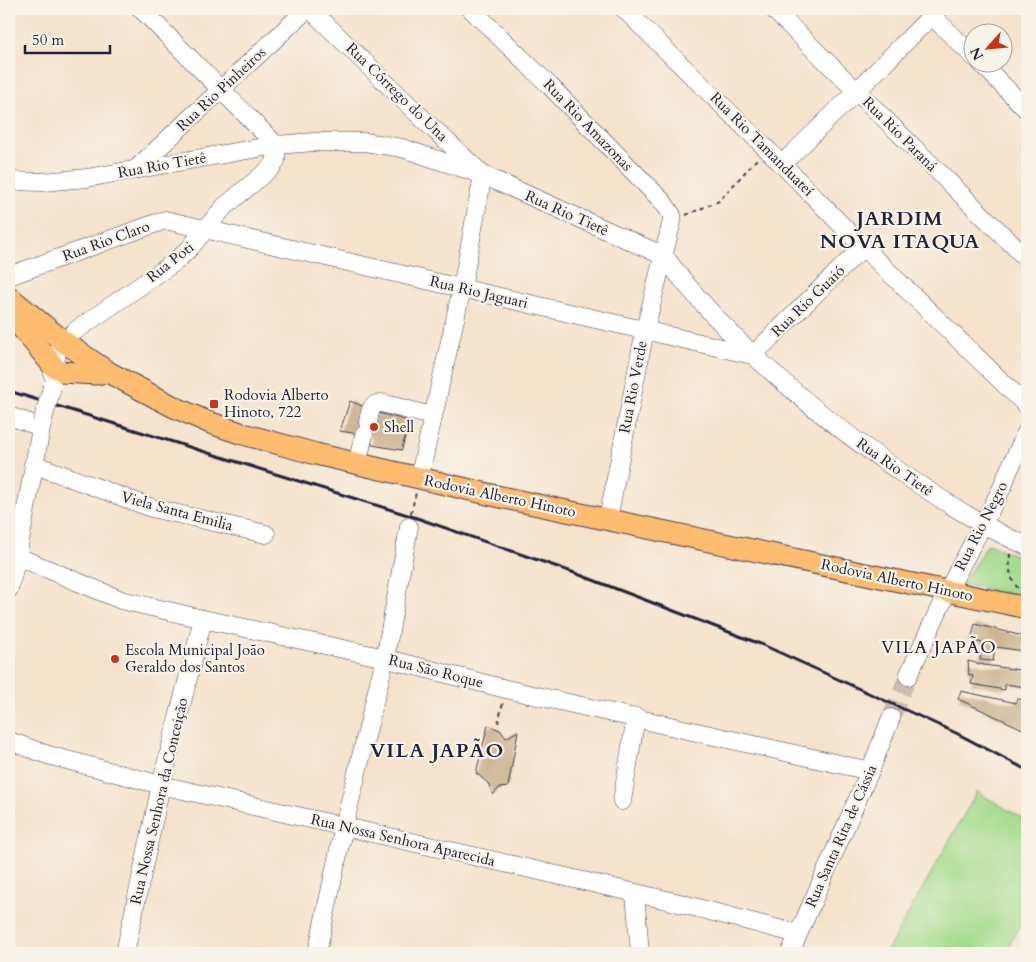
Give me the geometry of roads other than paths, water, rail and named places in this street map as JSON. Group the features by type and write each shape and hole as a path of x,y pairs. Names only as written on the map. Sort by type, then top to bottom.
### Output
{"main road":[{"name":"Rodovia Alberto Hinoto","path":"9,297 70,347 108,372 208,422 306,452 419,479 854,570 946,592 1023,599"},
{"path":"9,307 55,376 108,372"}],"street":[{"name":"Rua Rio Pinheiros","path":"136,170 220,89 309,9"},
{"name":"Rua Córrego do Una","path":"309,9 483,175"},
{"name":"Rua Rio Amazonas","path":"471,9 550,86 663,202 672,215 664,256"},
{"name":"Rua Rio Tamanduateí","path":"624,9 1027,406"},
{"name":"Rua Rio Paraná","path":"773,9 1027,259"},
{"path":"145,10 276,145"},
{"path":"782,164 857,91 932,11 964,45"},
{"path":"990,72 1027,110"},
{"name":"Rua Rio Tietê","path":"9,181 42,182 87,178 276,145 314,142 365,142 402,148 483,175 664,256 677,274 753,355 838,427 949,505 1019,543"},
{"name":"Rua Poti","path":"70,347 86,322 176,261 189,249 224,207 272,167 276,161 276,145"},
{"path":"419,479 462,288 483,175"},
{"name":"Rua Rio Claro","path":"9,276 165,220 205,229"},
{"name":"Rua Rio Jaguari","path":"205,229 753,355"},
{"name":"Rua Rio Guaió","path":"753,355 863,246"},
{"name":"Rua Rio Verde","path":"608,519 645,330 664,256"},
{"path":"9,588 13,555 55,376 57,351 70,347"},
{"path":"357,464 371,408 375,403 432,416"},
{"path":"9,416 42,425"},
{"name":"Rua Rio Negro","path":"908,676 946,592 1003,486 1027,431"},
{"name":"Viela Santa Emilia","path":"33,464 152,508 266,534"},
{"path":"317,953 344,826 385,658 409,527"},
{"name":"Rua São Roque","path":"13,555 121,600 385,658 506,689 870,771"},
{"name":"Rua Nossa Senhora da Conceição","path":"125,953 161,785 203,619"},
{"path":"622,801 636,717"},
{"name":"Rua Santa Rita de Cássia","path":"790,953 870,771 891,718"},
{"name":"Rua Nossa Senhora Aparecida","path":"9,741 48,754 161,785 635,893 798,934"},
{"path":"635,893 640,953"}],"tunnel":[{"path":"891,718 908,676"}],"railway":[{"path":"9,391 411,516 572,572 763,645 956,733 1027,770"}],"place":[{"name":"Rodovia Alberto Hinoto, 722","path":"214,404"},
{"name":"Shell","path":"374,427"},
{"name":"Escola Municipal João Geraldo dos Santos","path":"115,659"}],"district":[{"name":"JARDIM NOVA ITAQUA","path":"900,230"},
{"name":"VILA JAPÃO","path":"939,647"},
{"name":"VILA JAPÃO","path":"437,750"}]}
